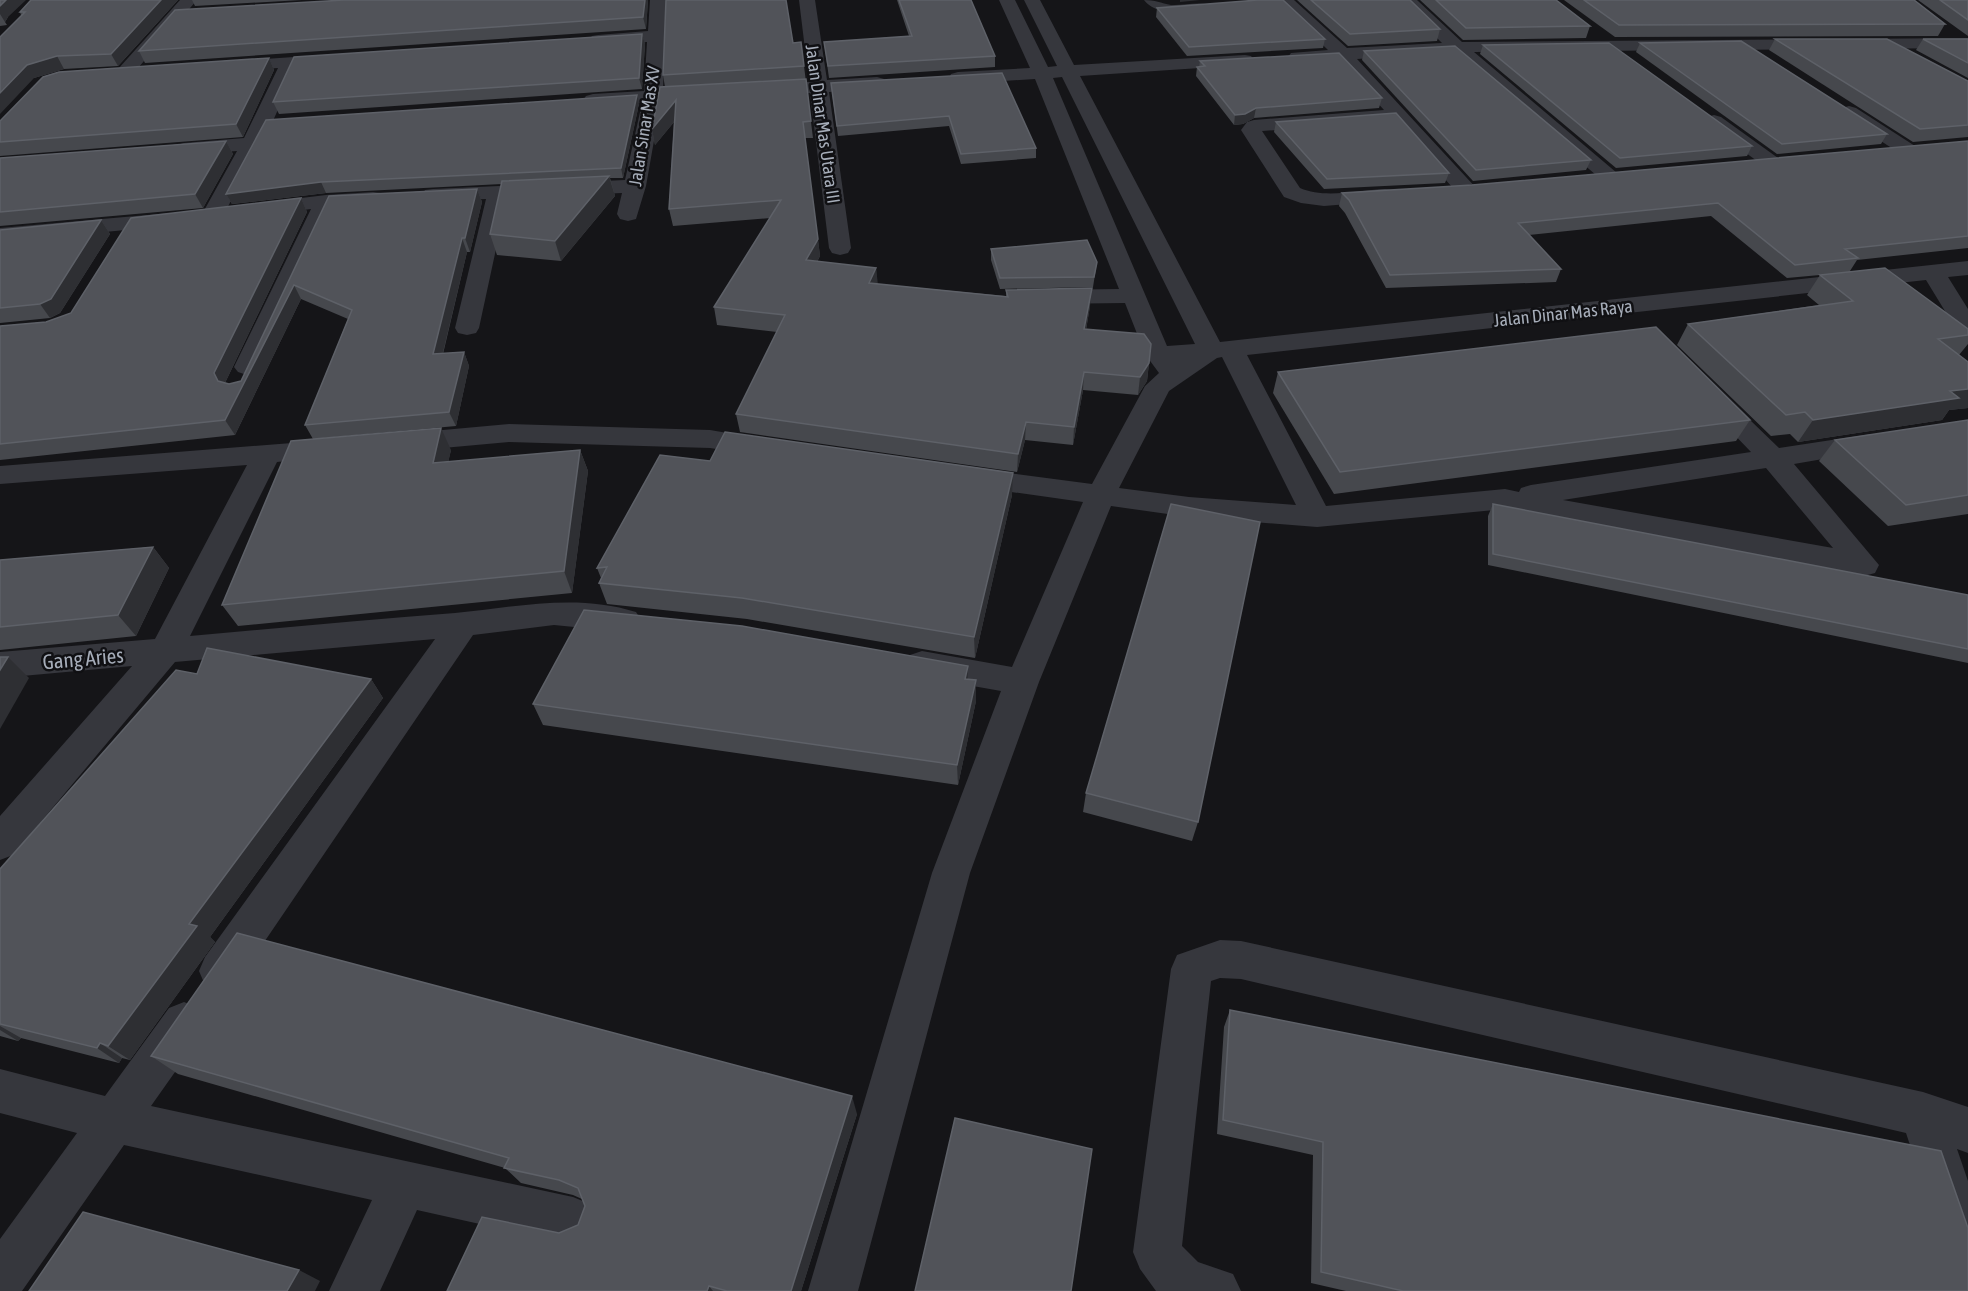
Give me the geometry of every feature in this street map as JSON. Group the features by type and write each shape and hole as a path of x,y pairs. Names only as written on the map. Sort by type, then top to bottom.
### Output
{"street":[{"path":"125,72 189,0"},
{"name":"Jalan Sinar Mas XV","path":"628,214 653,96 658,0"},
{"name":"Jalan Dinar Mas Utara III","path":"807,0 840,248"},
{"path":"833,1291 951,873 1022,682 1100,496 1158,386 1166,365 1042,73 1007,0"},
{"path":"1032,0 1221,349 1317,517"},
{"path":"1152,0 1157,7 1168,10 1226,5"},
{"path":"1280,0 1343,54 1467,189"},
{"path":"1407,0 1457,47 1610,177"},
{"path":"178,15 202,13"},
{"path":"1937,24 1965,43"},
{"path":"1584,26 1638,66"},
{"path":"585,41 656,36"},
{"path":"1741,43 1771,62"},
{"path":"1284,58 1457,47 1965,43"},
{"path":"1886,44 1917,61"},
{"path":"207,67 349,58"},
{"path":"942,79 1261,59"},
{"path":"213,216 262,123 290,62"},
{"path":"102,74 149,70"},
{"path":"745,91 897,82"},
{"path":"571,102 722,93"},
{"path":"1830,100 1908,150"},
{"path":"1695,108 1771,162"},
{"path":"1399,115 1262,125 1254,126 1251,130 1292,192 1298,196 1311,199 1407,193"},
{"path":"262,123 284,122"},
{"path":"167,151 251,144"},
{"path":"1874,153 1932,148"},
{"path":"1737,166 1794,160"},
{"path":"1586,179 1633,175"},
{"path":"418,196 635,186"},
{"path":"1443,191 1491,187"},
{"path":"467,328 498,192"},
{"path":"0,235 124,234 213,216 326,201 395,197"},
{"path":"238,388 326,201"},
{"name":"Jalan Dinar Mas Raya","path":"1166,365 1221,349 1968,268"},
{"path":"1933,272 1968,329"},
{"path":"1029,298 1135,296"},
{"path":"1613,308 1643,329"},
{"path":"1505,499 1864,565 1774,459 1692,378"},
{"path":"0,475 509,433 710,439 791,451"},
{"path":"940,473 1100,496 1317,517 1505,499 1899,438"},
{"path":"0,843 166,650 267,454"},
{"name":"Gang Aries","path":"0,665 463,624 554,613 656,624"},
{"path":"0,1280 116,1121 463,624"},
{"path":"896,660 1022,682"},
{"path":"1216,1291 1179,1279 1167,1269 1157,1252 1192,969 1220,959 1240,960 1923,1114 1968,1130"},
{"path":"0,1090 116,1121 573,1221"},
{"path":"1923,1114 1968,1252"},
{"path":"354,1291 405,1184"}],"building":[{"path":"31,0 161,0 111,54 57,56 27,65 0,93 0,37 25,12 20,12"},
{"path":"344,0 645,0 643,17 139,51 175,10"},
{"path":"666,0 786,0 793,43 801,42 804,66 663,75"},
{"path":"899,0 971,0 995,56 828,66 824,42 912,36"},
{"path":"1283,0 1325,39 1189,47 1157,8"},
{"path":"1311,0 1410,0 1440,29 1350,34"},
{"path":"1436,0 1556,0 1590,26 1466,28"},
{"path":"1584,0 1914,0 1945,24 1619,25"},
{"path":"1940,0 1968,0 1968,20"},
{"path":"642,34 639,78 273,102 294,57"},
{"path":"1775,39 1887,39 1968,81 1968,125 1920,129"},
{"path":"1923,39 1968,39 1968,63"},
{"path":"1741,41 1887,134 1782,144 1640,43"},
{"path":"1609,43 1752,146 1620,158 1483,45"},
{"path":"1455,46 1591,160 1476,170 1364,51"},
{"path":"1339,53 1382,98 1256,108 1245,114 1235,115 1197,67 1205,66 1200,61"},
{"path":"269,58 236,124 0,142 0,121 43,77 59,72"},
{"path":"1002,73 1036,148 961,154 949,116 837,126 831,83"},
{"path":"806,79 811,121 803,122 818,239 806,260 876,268 869,283 1008,297 1006,290 1092,288 1084,329 1144,334 1151,344 1149,363 1140,377 1084,372 1074,427 1026,422 1018,454 736,414 785,315 714,307 781,200 669,209 676,100 652,129 660,87"},
{"path":"637,95 621,168 321,182 226,194 266,120"},
{"path":"1396,113 1449,173 1327,179 1276,122"},
{"path":"226,141 195,194 0,212 0,158"},
{"path":"1968,141 1968,236 1845,249 1858,258 1795,265 1718,203 1518,223 1561,269 1390,275 1349,200 1342,193 1472,185"},
{"path":"609,176 555,241 490,234 502,181"},
{"path":"477,189 465,238 462,238 433,354 464,352 449,412 305,425 352,310 294,285 225,420 0,444 0,326 46,322 71,313 131,218 301,198 214,373 218,381 229,384 241,381 329,196"},
{"path":"101,220 51,299 40,304 0,308 0,230"},
{"path":"1087,240 1097,262 1094,277 1000,278 991,249"},
{"path":"1885,268 1968,329 1968,335 1938,339 1968,362 1968,389 1950,391 1959,398 1813,420 1805,412 1786,415 1688,324 1853,301 1820,275"},
{"path":"1656,327 1750,420 1340,472 1278,372"},
{"path":"1968,420 1968,495 1906,505 1835,440"},
{"path":"441,428 433,463 580,450 564,571 222,605 291,441"},
{"path":"725,432 1013,473 974,637 742,598 599,583 607,567 597,568 660,455 710,461"},
{"path":"1171,504 1260,522 1198,822 1086,793"},
{"path":"1493,504 1968,595 1968,649 1493,554"},
{"path":"153,547 118,615 0,627 0,560"},
{"path":"584,610 742,626 968,666 965,679 976,680 957,765 533,704"},
{"path":"207,648 371,679 189,924 197,926 108,1046 100,1043 97,1048 0,1024 0,869 176,670 197,674"},
{"path":"0,657 8,657 0,670"},
{"path":"237,933 852,1096 791,1291 727,1291 709,1286 707,1291 447,1291 482,1217 559,1233 578,1225 585,1206 578,1188 559,1180 504,1168 509,1158 151,1056"},
{"path":"1230,1010 1941,1151 1968,1228 1968,1291 1403,1291 1321,1272 1323,1142 1223,1120"},
{"path":"955,1118 1092,1149 1071,1291 915,1291"},
{"path":"83,1212 299,1270 287,1291 29,1291"}]}
